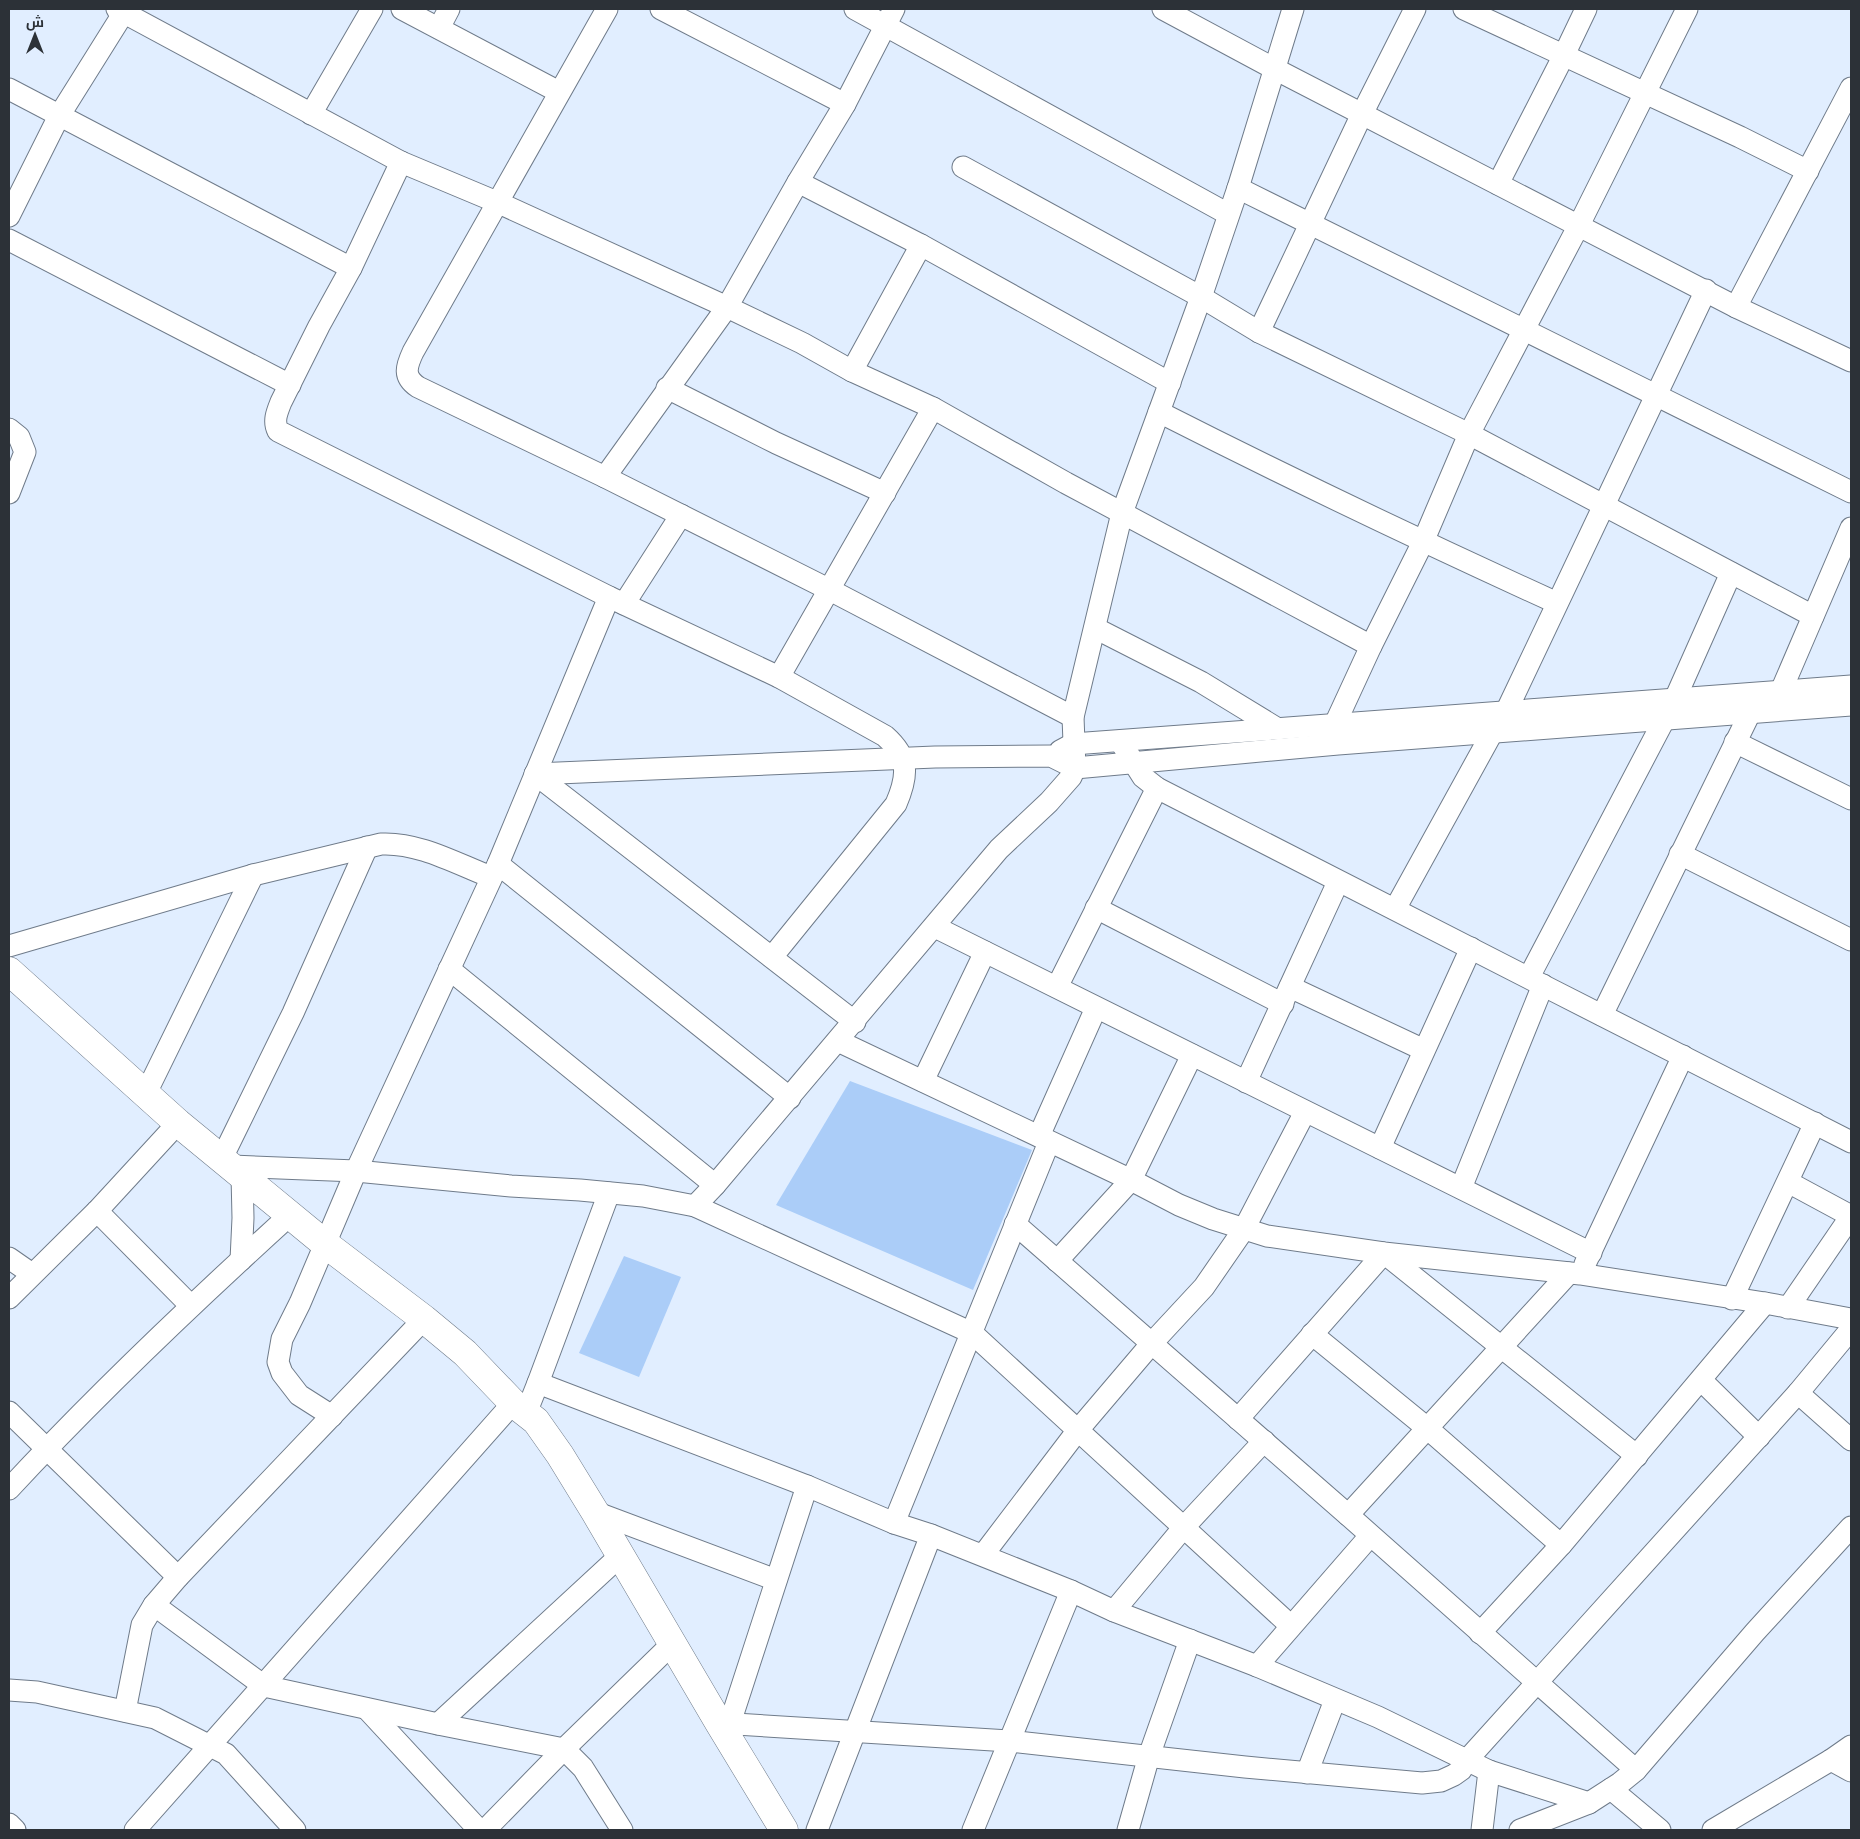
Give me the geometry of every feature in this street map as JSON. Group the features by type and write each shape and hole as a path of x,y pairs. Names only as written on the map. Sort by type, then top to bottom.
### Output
{"street":[{"path":"311,114 372,9"},
{"path":"402,9 559,92"},
{"path":"439,28 449,9"},
{"path":"607,9 408,362 407,373 410,381 830,590 1072,717"},
{"path":"661,9 845,104"},
{"path":"855,9 890,17 1228,214"},
{"path":"1163,9 1273,68 1736,307 1851,361"},
{"path":"695,1206 855,1022 999,850 1071,777 1075,768 1072,717 1122,513 1201,297 1238,188 1292,9"},
{"path":"1259,332 1362,114 1415,9"},
{"path":"1465,9 1740,137 1808,171"},
{"path":"1498,184 1586,9"},
{"path":"1335,724 1371,646 1423,542 1469,434 1579,225 1686,9"},
{"path":"9,216 59,116 122,10 401,162 498,203 727,306 802,343 852,371 933,408 1066,484 1371,646"},
{"path":"604,477 727,306 845,104 890,17"},
{"path":"1736,307 1851,88"},
{"path":"9,89 351,268"},
{"path":"401,162 351,268 319,326 290,385 276,415 275,425 278,430 616,600 779,677 885,736 896,746 902,758 904,784 896,804 772,957"},
{"path":"963,167 1201,297 1259,332 1469,434 1813,616"},
{"path":"798,182 921,245 1170,382"},
{"path":"1238,188 1851,492"},
{"path":"9,240 290,385"},
{"path":"852,371 921,245"},
{"path":"1395,909 1492,733 1506,712 1603,506 1658,395 1706,290"},
{"path":"667,388 776,443 885,493"},
{"path":"779,677 933,408"},
{"path":"1159,412 1306,486 1557,604"},
{"path":"9,430 20,437 25,452 9,493"},
{"path":"332,1416 299,1395 282,1373 278,1362 278,1352 282,1339 300,1303 356,1171 495,870 535,774 616,600 681,515"},
{"path":"1781,691 1851,528"},
{"path":"1461,1188 1536,981 1676,698 1731,573"},
{"path":"1095,628 1201,682 1278,729"},
{"path":"1051,756 1073,744 1851,686"},
{"path":"535,774 902,758 1051,756 1075,768 1292,748 1851,704"},
{"path":"1602,1014 1750,713"},
{"path":"1120,741 1143,777 1156,788 1851,1142"},
{"path":"1735,742 1851,799"},
{"path":"535,774 855,1022"},
{"path":"1057,987 1156,788"},
{"path":"9,946 253,875 367,847 397,843 495,870 790,1098"},
{"path":"241,1260 243,1218 232,1166 293,1013 367,847"},
{"path":"1680,854 1851,940"},
{"path":"146,1094 253,875"},
{"path":"1246,1082 1338,882"},
{"path":"1096,908 1287,995 1424,1050"},
{"path":"935,927 1591,1253"},
{"path":"1380,1148 1471,948"},
{"path":"923,1081 985,952"},
{"path":"449,969 715,1185"},
{"path":"9,971 178,1123 290,1216 466,1353 520,1408 536,1421 560,1454 672,1644 724,1723 784,1830"},
{"path":"894,1523 1015,1224 1044,1139 1096,1008"},
{"path":"838,1040 1132,1180 1179,1205 1213,1219 1267,1236 1384,1253 1575,1274 1765,1303 1851,1319"},
{"path":"1057,1261 1132,1180 1192,1055"},
{"path":"1348,1515 1503,1347 1575,1274 1591,1253 1684,1056"},
{"path":"982,1556 1078,1430 1152,1343 1204,1288 1244,1229 1306,1112"},
{"path":"9,1298 97,1211 178,1123"},
{"path":"1732,1299 1814,1123"},
{"path":"232,1166 356,1171 643,1196 695,1206 972,1333 1291,1626"},
{"path":"1788,1182 1851,1216 1788,1308"},
{"path":"136,1830 264,1686 520,1408 538,1383 610,1193"},
{"path":"97,1211 191,1306"},
{"path":"9,1489 46,1449 191,1306 290,1216"},
{"path":"1015,1224 1636,1770"},
{"path":"1238,1419 1384,1253"},
{"path":"1384,1253 1637,1456"},
{"path":"9,1258 32,1274"},
{"path":"1480,1633 1561,1545 1765,1303"},
{"path":"125,1711 142,1624 154,1605 178,1577 424,1319"},
{"path":"724,1723 1009,1741 1307,1773 1422,1783 1441,1781 1461,1770 1467,1760 1798,1393 1851,1329"},
{"path":"1312,1334 1427,1428 1561,1545"},
{"path":"1701,1380 1759,1437"},
{"path":"538,1383 807,1486 894,1523 931,1535 1071,1591 1114,1611 1257,1666 1378,1717 1489,1771 1589,1803"},
{"path":"1798,1393 1851,1440"},
{"path":"9,1412 178,1577"},
{"path":"1114,1611 1184,1526 1264,1441"},
{"path":"724,1723 776,1580 807,1486"},
{"path":"595,1512 776,1580"},
{"path":"1520,1830 1589,1803 1636,1770 1755,1632 1851,1527"},
{"path":"818,1830 931,1535"},
{"path":"1257,1666 1370,1536"},
{"path":"438,1724 621,1556"},
{"path":"973,1830 1071,1591"},
{"path":"154,1605 264,1686 564,1749 583,1768 622,1830"},
{"path":"1128,1830 1149,1756 1190,1640"},
{"path":"485,1830 564,1749 672,1644"},
{"path":"9,1690 37,1692 155,1718 226,1754 295,1830"},
{"path":"1307,1773 1336,1700"},
{"path":"367,1709 479,1830"},
{"path":"1713,1830 1831,1760 1851,1746"},
{"path":"1831,1760 1851,1771"},
{"path":"1482,1830 1489,1771"},
{"path":"1611,1789 1660,1830"},
{"path":"9,1824 15,1830"}],"shaded area":[{"path":"850,1081 1032,1150 973,1290 776,1205"},
{"path":"624,1256 681,1277 639,1377 579,1353"}]}
